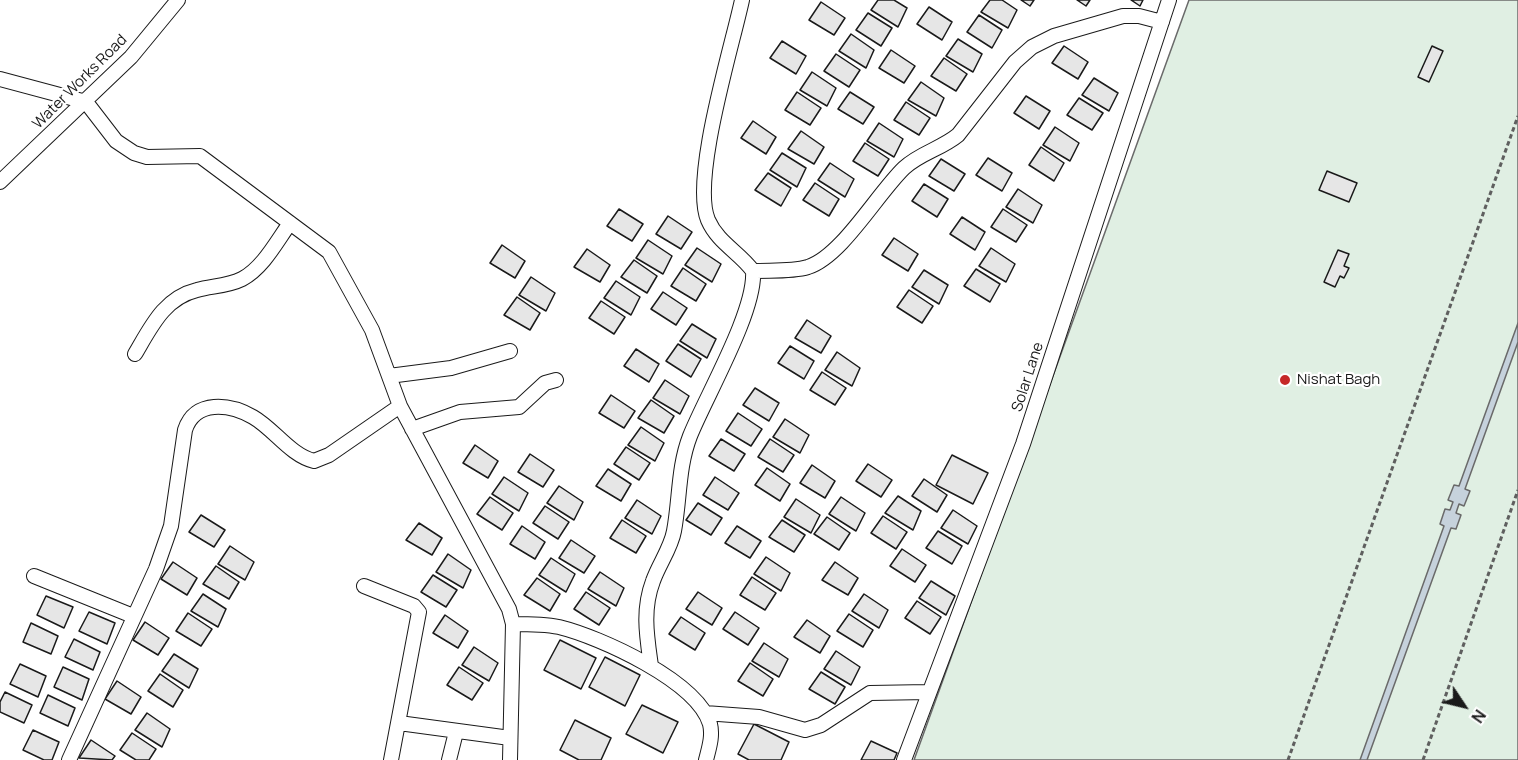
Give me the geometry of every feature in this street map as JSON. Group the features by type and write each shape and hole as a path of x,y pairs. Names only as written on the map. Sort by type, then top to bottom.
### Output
{"street":[{"name":"Water Works Road","path":"3,175 86,102 131,57 178,0"},
{"path":"651,666 645,618 647,602 652,582 674,534 684,453 753,287 753,271 714,232 705,212 704,195 704,175 714,123 742,0"},
{"name":"Solar Lane","path":"904,760 1023,444 1169,0"},
{"path":"753,271 807,267 828,255 903,169 924,153 949,143 958,135 1015,62 1032,47 1054,36 1123,16 1139,16 1162,22"},
{"path":"0,79 86,102 124,148 147,157 200,156 319,242 339,266 372,330 400,406 502,596 513,624 510,760"},
{"path":"135,354 159,315 170,303 198,290 243,278 263,259 290,223"},
{"path":"389,376 451,368 510,351"},
{"path":"412,429 460,412 519,407 545,383 556,380"},
{"path":"69,760 156,569 171,526 185,430 196,412 207,407 235,410 253,417 299,454 314,461 328,455 400,406"},
{"path":"34,576 133,616"},
{"path":"364,586 414,606 419,612 391,760"},
{"path":"513,624 558,627 664,673 690,695 705,713 712,733 706,760"},
{"path":"705,713 759,717 805,730 821,725 870,693 928,692"},
{"path":"399,723 510,738"},
{"path":"449,760 456,732"}],"path":[{"path":"1288,760 1518,116"},
{"path":"1423,760 1518,490"}],"green space":[{"name":"Nishat Bagh","path":"1189,0 1518,0 1518,760 914,760"}],"shaded area":[{"path":"1518,323 1518,342 1465,489 1470,491 1464,506 1459,504 1456,513 1461,515 1456,529 1451,528 1367,760 1360,760 1444,526 1440,524 1445,509 1450,510 1453,502 1448,500 1454,485 1459,486"}],"building":[{"path":"878,0 894,0 907,8 898,27 871,10"},
{"path":"990,0 1002,0 1017,10 1008,28 981,12"},
{"path":"1021,0 1034,0 1030,6"},
{"path":"1077,0 1090,0 1086,6"},
{"path":"1131,0 1143,0 1140,6"},
{"path":"821,2 845,18 834,35 809,20"},
{"path":"929,7 952,22 942,40 917,24"},
{"path":"868,13 892,28 881,46 856,30"},
{"path":"979,15 1002,30 992,48 967,32"},
{"path":"851,34 874,50 866,68 839,51"},
{"path":"958,39 982,54 973,72 946,56"},
{"path":"782,41 806,56 796,74 770,58"},
{"path":"1064,46 1088,62 1078,79 1052,63"},
{"path":"1432,46 1443,51 1429,82 1418,77"},
{"path":"891,50 915,66 904,83 879,68"},
{"path":"836,54 860,70 849,87 824,71"},
{"path":"944,58 967,74 956,91 931,76"},
{"path":"812,72 836,88 827,106 800,90"},
{"path":"1094,78 1118,93 1109,111 1082,95"},
{"path":"921,82 944,98 936,116 908,100"},
{"path":"797,92 821,108 810,125 785,110"},
{"path":"850,92 874,107 863,124 838,109"},
{"path":"1026,96 1050,111 1039,129 1014,113"},
{"path":"1079,98 1103,113 1092,130 1067,115"},
{"path":"906,102 930,118 919,135 894,120"},
{"path":"753,121 776,137 766,154 741,138"},
{"path":"879,123 903,139 894,157 867,141"},
{"path":"1055,127 1079,143 1070,161 1043,145"},
{"path":"801,131 824,147 814,164 788,149"},
{"path":"865,143 889,159 878,176 853,161"},
{"path":"1041,147 1064,163 1054,181 1029,165"},
{"path":"782,153 806,168 797,187 770,170"},
{"path":"988,158 1012,173 1002,191 976,175"},
{"path":"941,159 965,174 954,191 929,176"},
{"path":"830,163 854,179 845,197 818,180"},
{"path":"1327,171 1357,183 1349,202 1319,190"},
{"path":"768,173 791,188 781,206 755,190"},
{"path":"815,183 839,199 829,216 803,200"},
{"path":"924,184 948,199 937,217 912,201"},
{"path":"1018,189 1042,205 1033,223 1006,207"},
{"path":"619,209 643,224 632,241 607,226"},
{"path":"1003,209 1027,225 1016,242 991,227"},
{"path":"668,216 692,232 681,249 656,234"},
{"path":"962,217 985,232 975,250 950,234"},
{"path":"894,238 918,254 908,271 882,255"},
{"path":"648,240 672,256 663,274 636,258"},
{"path":"502,245 525,261 515,278 490,263"},
{"path":"697,248 721,264 712,282 685,265"},
{"path":"991,248 1015,264 1006,282 979,266"},
{"path":"587,249 610,265 600,282 574,267"},
{"path":"1338,250 1349,254 1344,266 1349,268 1344,278 1340,276 1335,287 1324,282"},
{"path":"634,260 657,276 647,293 621,277"},
{"path":"683,268 706,284 696,301 671,286"},
{"path":"976,269 1000,284 990,302 964,286"},
{"path":"924,270 948,285 939,304 912,287"},
{"path":"531,277 555,293 546,311 519,295"},
{"path":"616,281 640,297 631,315 604,298"},
{"path":"909,290 933,306 922,323 897,307"},
{"path":"663,292 687,308 676,325 651,309"},
{"path":"517,297 540,313 530,330 504,315"},
{"path":"601,301 625,317 614,334 589,318"},
{"path":"807,320 831,336 821,353 795,338"},
{"path":"692,324 716,339 707,358 680,341"},
{"path":"678,344 701,359 691,377 666,361"},
{"path":"790,346 814,361 804,379 778,363"},
{"path":"636,349 659,364 649,382 624,366"},
{"path":"837,352 860,368 852,386 825,370"},
{"path":"822,372 846,388 835,405 810,390"},
{"path":"665,380 689,396 680,414 653,398"},
{"path":"755,388 779,403 769,421 743,405"},
{"path":"611,395 635,411 624,428 599,413"},
{"path":"651,400 674,416 664,433 638,418"},
{"path":"738,413 762,429 751,446 726,431"},
{"path":"785,419 809,435 800,453 773,437"},
{"path":"641,427 664,443 655,461 628,445"},
{"path":"721,439 745,454 734,471 709,456"},
{"path":"770,439 794,455 783,472 758,457"},
{"path":"475,445 498,461 488,478 463,463"},
{"path":"626,447 650,463 639,480 614,464"},
{"path":"530,454 554,470 543,487 518,472"},
{"path":"952,455 988,473 973,504 936,485"},
{"path":"868,464 892,480 881,497 856,481"},
{"path":"812,465 835,481 825,498 800,483"},
{"path":"767,468 790,484 780,501 755,485"},
{"path":"608,469 631,484 621,501 596,486"},
{"path":"504,477 528,493 519,511 492,494"},
{"path":"715,477 739,493 728,510 703,495"},
{"path":"924,479 947,495 937,512 912,496"},
{"path":"559,486 583,502 574,520 547,503"},
{"path":"898,496 921,511 913,530 885,513"},
{"path":"490,497 513,513 502,530 477,514"},
{"path":"841,497 865,513 856,531 829,514"},
{"path":"796,499 820,515 811,533 784,517"},
{"path":"637,500 661,516 652,534 625,518"},
{"path":"698,503 722,518 711,535 686,520"},
{"path":"545,506 569,522 558,539 533,523"},
{"path":"953,510 977,526 968,544 941,528"},
{"path":"201,515 225,530 214,547 189,532"},
{"path":"883,516 907,532 896,549 871,533"},
{"path":"827,517 850,533 839,550 814,534"},
{"path":"622,520 646,536 636,553 610,538"},
{"path":"782,520 805,535 794,552 769,537"},
{"path":"419,523 442,538 432,555 406,540"},
{"path":"522,526 545,542 535,559 510,544"},
{"path":"737,526 761,541 750,558 725,543"},
{"path":"938,531 962,546 952,564 926,548"},
{"path":"571,540 595,556 584,573 559,558"},
{"path":"230,546 254,562 245,580 218,564"},
{"path":"902,549 926,565 915,582 890,566"},
{"path":"448,554 471,570 463,588 436,572"},
{"path":"766,557 790,573 781,591 754,574"},
{"path":"551,558 575,574 566,592 539,575"},
{"path":"173,562 197,578 187,595 161,579"},
{"path":"835,562 858,578 848,595 822,580"},
{"path":"216,566 239,582 229,599 203,584"},
{"path":"600,572 624,588 616,606 588,589"},
{"path":"433,575 457,590 446,607 421,592"},
{"path":"752,577 776,593 765,610 740,595"},
{"path":"537,578 560,594 550,611 524,595"},
{"path":"931,581 955,596 946,615 919,598"},
{"path":"586,592 610,608 599,625 574,609"},
{"path":"698,592 722,608 712,625 686,609"},
{"path":"203,594 226,609 218,627 191,611"},
{"path":"864,594 888,610 879,628 852,611"},
{"path":"46,596 73,607 64,628 37,615"},
{"path":"917,601 941,617 930,634 905,618"},
{"path":"89,612 115,623 107,644 79,631"},
{"path":"735,612 759,628 748,645 723,629"},
{"path":"188,613 212,629 201,646 176,631"},
{"path":"849,614 873,630 863,647 837,631"},
{"path":"445,615 468,631 458,648 433,633"},
{"path":"681,617 705,633 695,650 669,634"},
{"path":"807,620 830,636 820,653 794,637"},
{"path":"145,622 169,638 158,655 133,640"},
{"path":"31,623 58,636 51,654 23,642"},
{"path":"74,639 100,652 93,670 65,657"},
{"path":"560,640 596,658 581,689 544,670"},
{"path":"764,643 788,659 779,677 752,661"},
{"path":"474,647 498,663 489,681 462,665"},
{"path":"836,651 860,667 851,685 824,669"},
{"path":"174,654 198,669 189,688 162,671"},
{"path":"605,657 640,675 625,706 589,687"},
{"path":"750,663 773,679 763,696 738,681"},
{"path":"20,664 46,676 38,697 10,684"},
{"path":"63,667 89,679 82,700 54,687"},
{"path":"459,667 483,683 472,700 447,685"},
{"path":"821,672 845,687 835,704 809,689"},
{"path":"160,674 183,690 173,707 148,691"},
{"path":"117,681 141,697 131,714 105,699"},
{"path":"5,692 32,705 24,723 0,712 0,702"},
{"path":"48,695 75,708 68,726 40,713"},
{"path":"642,705 678,722 663,753 626,734"},
{"path":"147,713 170,729 162,747 135,730"},
{"path":"575,720 611,738 601,760 579,760 560,750"},
{"path":"754,724 789,742 781,760 749,760 738,754"},
{"path":"33,730 59,742 52,760 44,760 23,750"},
{"path":"132,733 156,749 149,760 136,760 120,750"},
{"path":"91,740 115,756 112,760 79,758"},
{"path":"871,741 897,753 894,760 861,760"}],"place":[{"name":"Nishat Bagh","path":"1285,380"}]}
